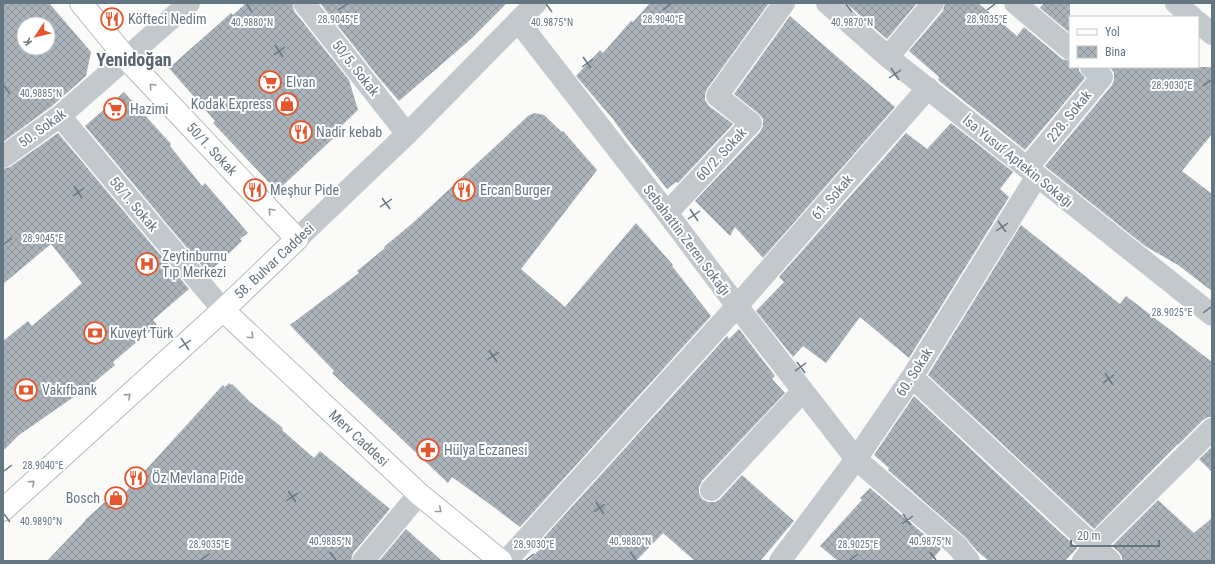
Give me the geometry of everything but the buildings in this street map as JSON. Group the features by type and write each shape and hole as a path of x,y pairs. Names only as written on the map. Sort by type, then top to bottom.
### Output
{"main road":[{"name":"50/1. Sokak","path":"81,3 126,58 297,239"},
{"name":"58. Bulvar Caddesi","path":"3,510 223,310 297,239"},
{"name":"Merv Caddesi","path":"223,310 419,494 501,561"}],"street":[{"name":"50. Sokak","path":"3,157 60,116 189,3"},
{"name":"50/5. Sokak","path":"304,3 407,134"},
{"name":"58. Bulvar Caddesi","path":"297,239 407,134 536,3"},
{"name":"60/2. Sokak","path":"667,213 750,123 717,96 784,3"},
{"name":"İsa Yusuf Aptekin Sokağı","path":"827,3 888,57 1212,315"},
{"path":"888,57 934,3"},
{"path":"1176,3 1191,16"},
{"path":"1022,5 1069,49"},
{"name":"Sebahattin Zeren Sokağı","path":"518,21 667,213 736,306 856,459 957,556"},
{"path":"1199,23 1212,34"},
{"name":"228. Sokak","path":"1032,172 1102,77 1092,68"},
{"name":"61. Sokak","path":"506,561 736,306 928,88"},
{"name":"58/1. Sokak","path":"60,116 223,310"},
{"name":"60. Sokak","path":"780,561 856,459 912,377 1032,172"},
{"path":"912,377 1088,554 1110,561"},
{"path":"711,490 803,391"},
{"path":"1088,554 1212,429"},
{"path":"363,561 419,494"}],"place":[{"name":"Köfteci Nedim","path":"112,19"},
{"name":"Elvan","path":"270,82"},
{"name":"Kodak Express","path":"287,104"},
{"name":"Hazimi","path":"115,109"},
{"name":"Nadir kebab","path":"301,132"},
{"name":"Meşhur Pide","path":"255,190"},
{"name":"Ercan Burger","path":"464,190"},
{"name":"Zeytinburnu Tıp Merkezi","path":"147,264"},
{"name":"Kuveyt Türk","path":"95,333"},
{"name":"Vakıfbank","path":"26,390"},
{"name":"Hülya Eczanesi","path":"428,450"},
{"name":"Öz Mevlana Pide","path":"136,478"},
{"name":"Bosch","path":"116,498"}],"district":[{"name":"Yenidoğan","path":"134,60"}]}
